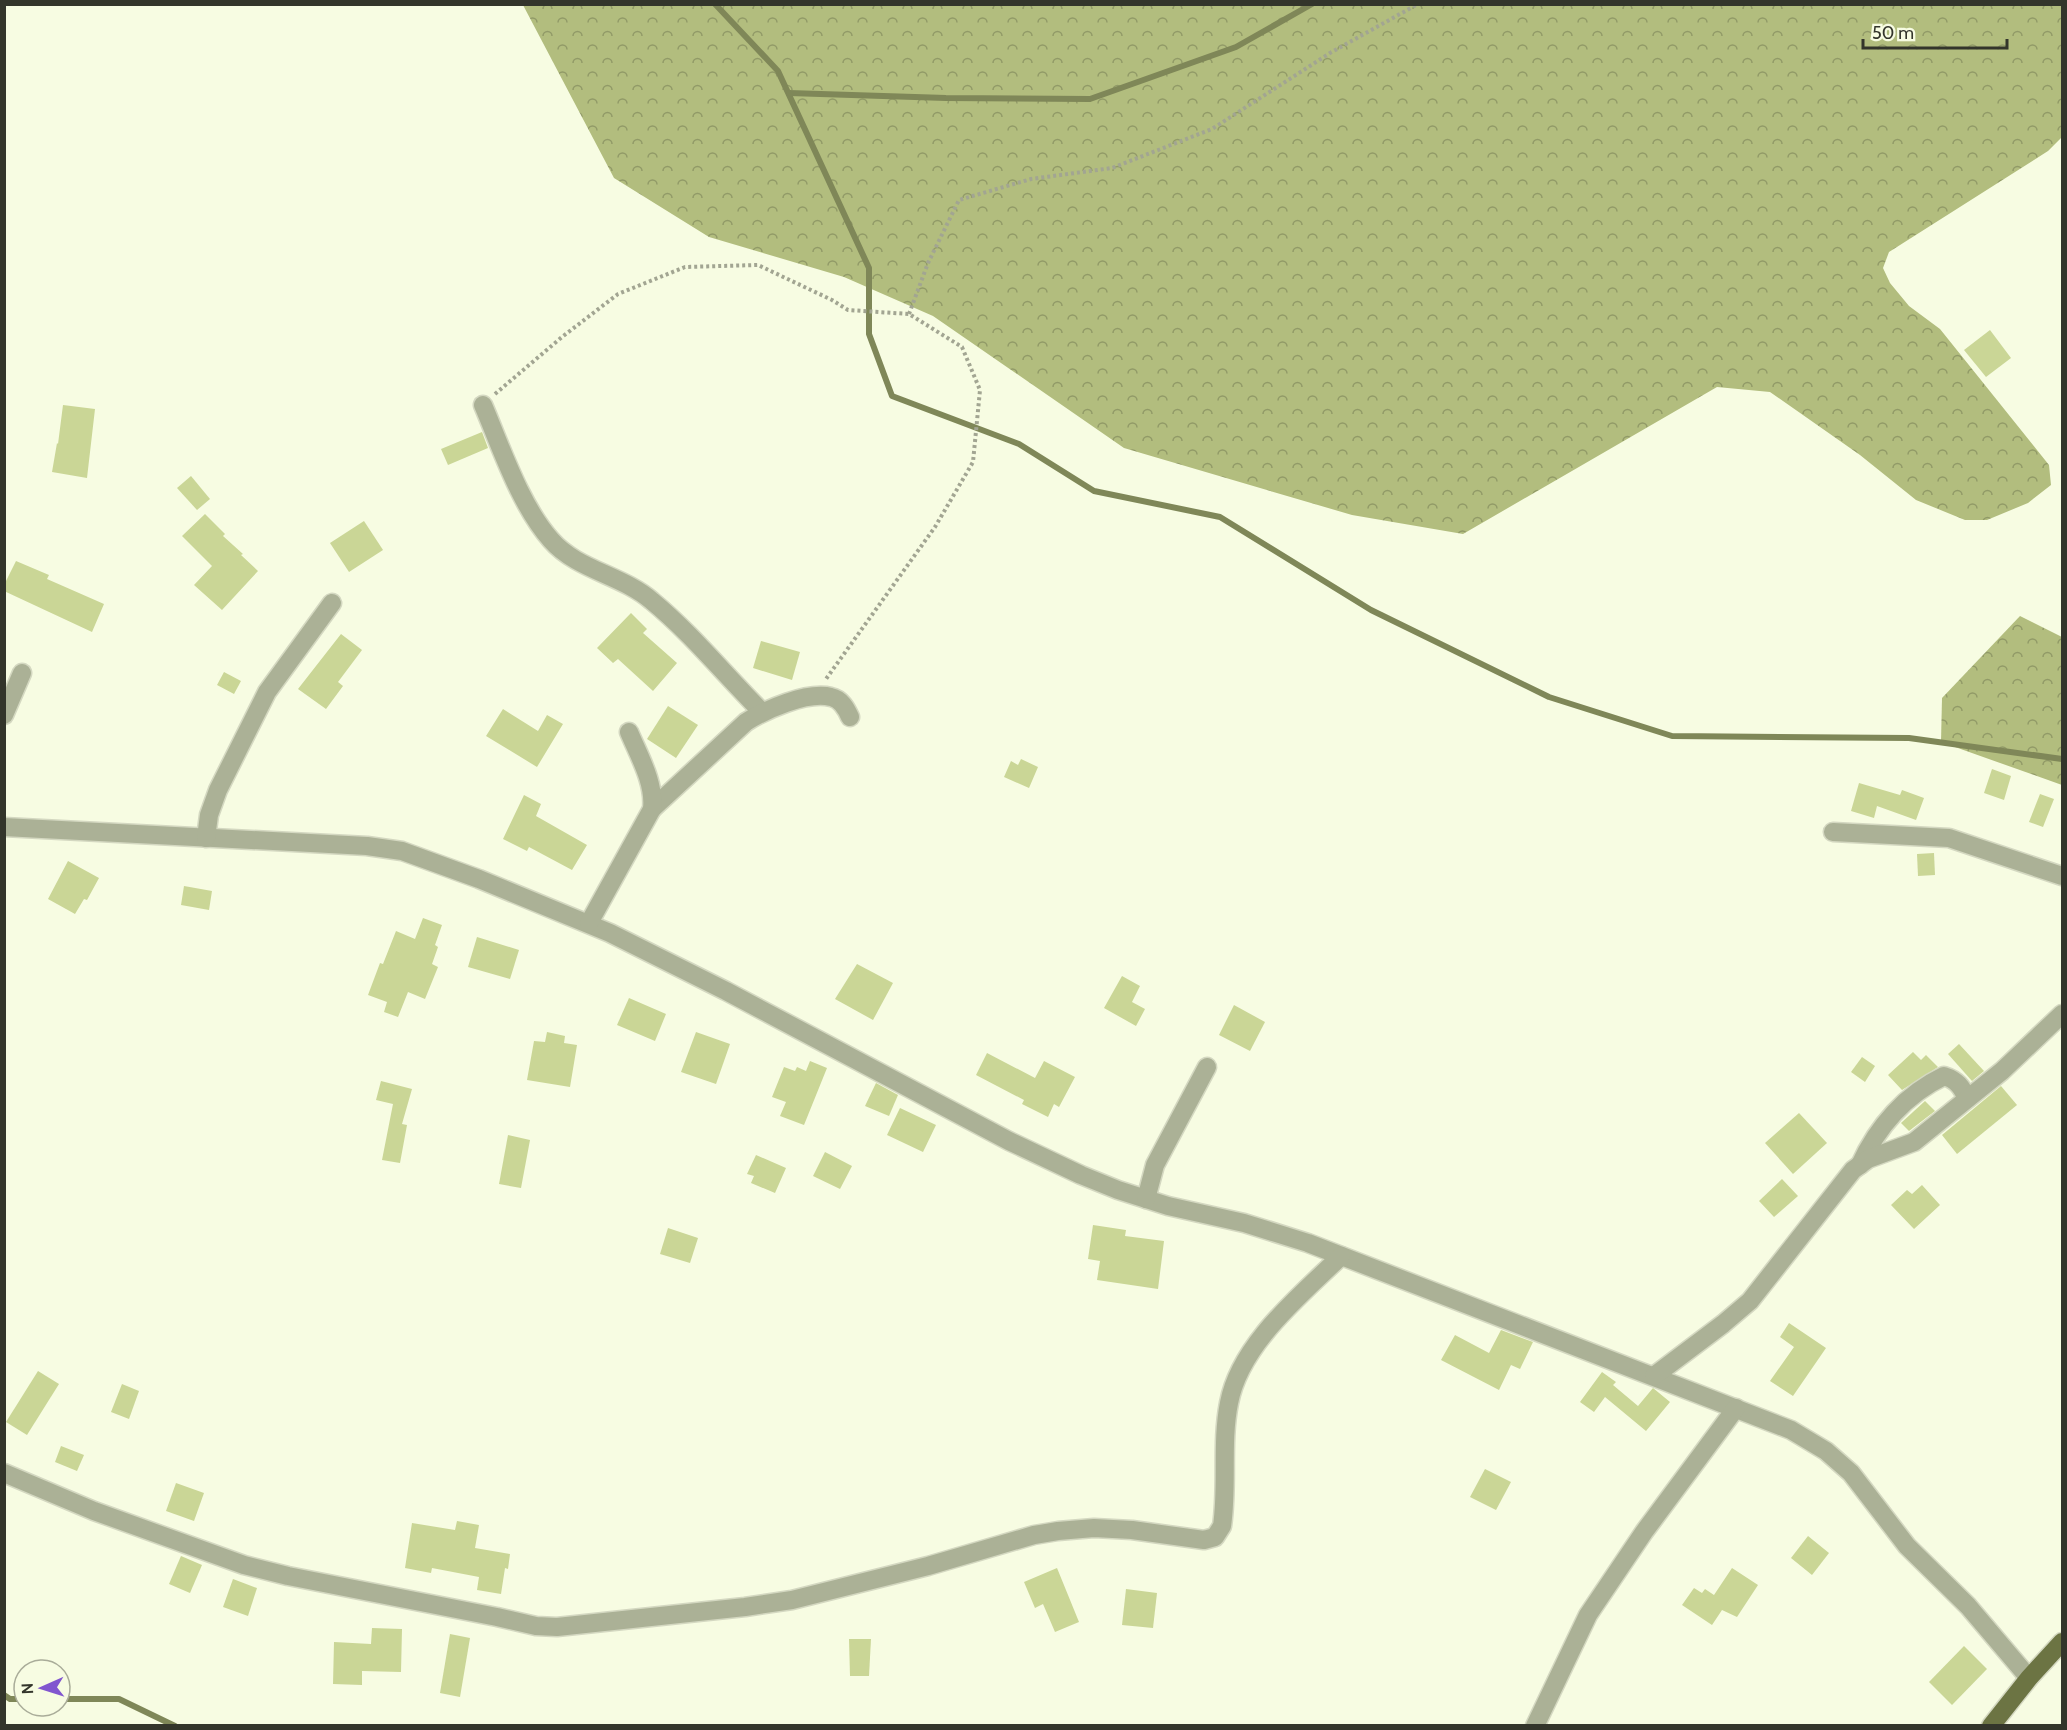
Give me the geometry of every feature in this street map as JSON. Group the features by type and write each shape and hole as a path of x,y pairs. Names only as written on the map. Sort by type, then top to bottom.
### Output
{"main road":[{"path":"1991,1725 2062,1642"}],"street":[{"path":"483,405 514,477 535,518 550,539 564,553 630,585 652,600 762,712"},
{"path":"206,838 209,815 218,790 267,692 332,603"},
{"path":"4,715 22,673"},
{"path":"589,923 652,809 746,722 762,712 813,696 832,697 844,705 850,717"},
{"path":"628,732 644,766 653,797 652,809"},
{"path":"4,827 387,848 479,879 589,923 726,991 1009,1141 1081,1175 1146,1199 1244,1223 1308,1243 1791,1430 1826,1451 1851,1473 1907,1546 1968,1605 2029,1678"},
{"path":"1833,832 1948,838 2062,876"},
{"path":"1654,1376 1750,1301 1853,1170 1868,1159 1914,1142 2002,1071 2062,1014"},
{"path":"1146,1199 1155,1165 1208,1067"},
{"path":"1860,1165 1876,1133 1899,1107 1930,1083 1944,1076 1953,1078 1962,1087 1967,1099"},
{"path":"4,1473 94,1511 244,1565 536,1626 557,1627 792,1600 856,1585 1034,1535 1058,1531 1094,1528 1132,1530 1204,1540 1215,1537 1222,1527 1229,1403 1237,1377 1254,1346 1341,1256"},
{"path":"1535,1725 1588,1615 1644,1532 1736,1408"}],"path":[{"path":"909,314 928,263 959,200 1031,178 1112,168 1212,129 1330,53 1418,4"},
{"path":"483,405 561,337 618,294 685,267 758,265 848,310 909,314 962,347 980,390 973,462 935,527 813,696"}],"green space":[{"path":"523,5 2062,5 2062,137 2048,151 1889,252 1883,268 1890,283 1909,306 1940,329 2049,465 2051,485 2028,503 1987,520 1965,520 1916,500 1860,455 1770,392 1717,387 1463,534 1352,515 1124,448 933,316 844,277 709,237 614,178"},
{"path":"2020,616 2062,637 2062,785 1941,742 1942,698"}],"building":[{"path":"1990,330 2011,358 1986,377 1964,350"},
{"path":"63,405 95,409 87,478 52,472"},
{"path":"482,432 488,448 448,465 441,449"},
{"path":"191,476 210,499 197,510 177,488"},
{"path":"205,514 258,571 222,610 194,585 212,566 182,536"},
{"path":"364,521 383,550 349,572 330,543"},
{"path":"16,561 49,575 47,579 104,604 92,632 4,591 4,585"},
{"path":"631,613 647,629 643,633 677,663 653,691 618,659 613,663 597,648"},
{"path":"341,634 362,650 338,682 343,686 326,709 298,689"},
{"path":"761,641 800,652 792,680 753,668"},
{"path":"224,672 241,681 234,694 217,685"},
{"path":"668,706 698,725 676,758 647,739"},
{"path":"503,709 538,731 547,715 563,724 537,767 486,736"},
{"path":"1021,759 1038,767 1029,788 1004,777 1011,761 1018,765"},
{"path":"1992,769 2011,776 2004,800 1984,793"},
{"path":"1859,783 1900,795 1902,790 1924,798 1916,820 1877,806 1874,818 1851,811"},
{"path":"2040,794 2054,799 2043,827 2029,822"},
{"path":"524,795 541,804 536,816 587,845 572,870 529,847 527,851 503,839"},
{"path":"1934,853 1935,875 1918,876 1917,854"},
{"path":"68,861 99,878 87,900 84,899 75,914 48,899"},
{"path":"184,886 212,891 209,910 181,905"},
{"path":"423,918 442,925 435,945 438,947 432,964 438,967 425,999 408,992 398,1017 384,1012 387,1002 368,995 380,963 383,964 396,931 415,939"},
{"path":"477,937 519,950 510,979 468,967"},
{"path":"857,964 893,983 873,1020 835,999"},
{"path":"1122,976 1140,986 1132,1002 1145,1009 1136,1026 1104,1008"},
{"path":"629,998 666,1014 655,1041 617,1025"},
{"path":"1234,1005 1265,1022 1250,1051 1219,1035"},
{"path":"547,1032 565,1036 564,1043 577,1045 570,1087 527,1080 534,1041 545,1042"},
{"path":"696,1032 730,1044 716,1084 681,1072"},
{"path":"1959,1044 1984,1071 1972,1081 1948,1054"},
{"path":"1913,1052 1921,1060 1926,1055 1938,1067 1902,1090 1888,1075"},
{"path":"987,1053 1035,1078 1044,1061 1075,1077 1059,1107 1054,1104 1048,1117 1022,1104 1024,1100 976,1075"},
{"path":"1862,1057 1875,1066 1865,1082 1851,1072"},
{"path":"810,1061 827,1068 804,1125 780,1116 786,1102 772,1097 784,1067 795,1071 797,1067 806,1071"},
{"path":"381,1081 412,1089 402,1124 407,1125 400,1163 382,1160 393,1104 376,1100"},
{"path":"876,1083 898,1095 889,1116 865,1106"},
{"path":"2001,1086 2017,1105 1957,1154 1942,1135"},
{"path":"1925,1101 1935,1111 1909,1131 1901,1123"},
{"path":"900,1108 936,1125 923,1152 887,1135"},
{"path":"1799,1113 1827,1143 1793,1174 1765,1143"},
{"path":"508,1135 530,1140 521,1188 499,1184"},
{"path":"825,1152 852,1166 840,1189 813,1176"},
{"path":"756,1155 786,1168 775,1193 751,1183 754,1176 747,1174"},
{"path":"1782,1179 1798,1196 1774,1217 1759,1201"},
{"path":"1922,1185 1940,1205 1914,1229 1891,1205 1907,1190 1912,1194"},
{"path":"1093,1225 1126,1230 1125,1236 1164,1241 1158,1289 1097,1280 1100,1261 1088,1259"},
{"path":"668,1228 698,1238 690,1263 660,1254"},
{"path":"1789,1323 1826,1348 1793,1396 1770,1381 1794,1347 1780,1337"},
{"path":"1501,1330 1533,1342 1520,1369 1511,1365 1499,1390 1441,1360 1455,1335 1489,1353"},
{"path":"38,1371 59,1384 27,1435 6,1422"},
{"path":"1602,1372 1616,1382 1613,1385 1638,1406 1653,1388 1670,1402 1646,1431 1605,1397 1594,1412 1580,1402"},
{"path":"122,1384 139,1391 129,1419 111,1412"},
{"path":"61,1446 84,1455 77,1471 55,1462"},
{"path":"1485,1469 1511,1482 1496,1510 1470,1497"},
{"path":"176,1483 204,1493 194,1521 166,1511"},
{"path":"457,1521 479,1525 475,1548 510,1554 508,1569 505,1568 501,1594 477,1590 479,1577 432,1568 431,1573 405,1568 412,1523 455,1530"},
{"path":"1808,1536 1829,1553 1812,1575 1791,1558"},
{"path":"181,1556 202,1565 190,1593 169,1584"},
{"path":"1057,1568 1079,1622 1055,1632 1043,1604 1035,1608 1024,1582"},
{"path":"1732,1568 1758,1585 1737,1617 1722,1610 1712,1625 1682,1605 1694,1588 1702,1593 1705,1589 1714,1595"},
{"path":"233,1579 257,1588 248,1616 223,1607"},
{"path":"1126,1589 1157,1593 1153,1628 1122,1625"},
{"path":"372,1628 402,1629 401,1672 362,1671 362,1685 333,1684 334,1642 371,1644"},
{"path":"450,1634 470,1638 460,1697 440,1693"},
{"path":"849,1639 871,1639 869,1676 850,1676"},
{"path":"1964,1646 1987,1669 1952,1705 1929,1682"}],"waterway":[{"path":"715,4 778,71 869,268 869,334 892,396 1019,444 1094,491 1220,517 1371,610 1549,697 1672,736 1909,738 2062,759"},
{"path":"789,93 946,98 1090,99 1236,47 1312,4"},
{"path":"4,1695 12,1699"},
{"path":"72,1699 119,1699 175,1726"}]}
